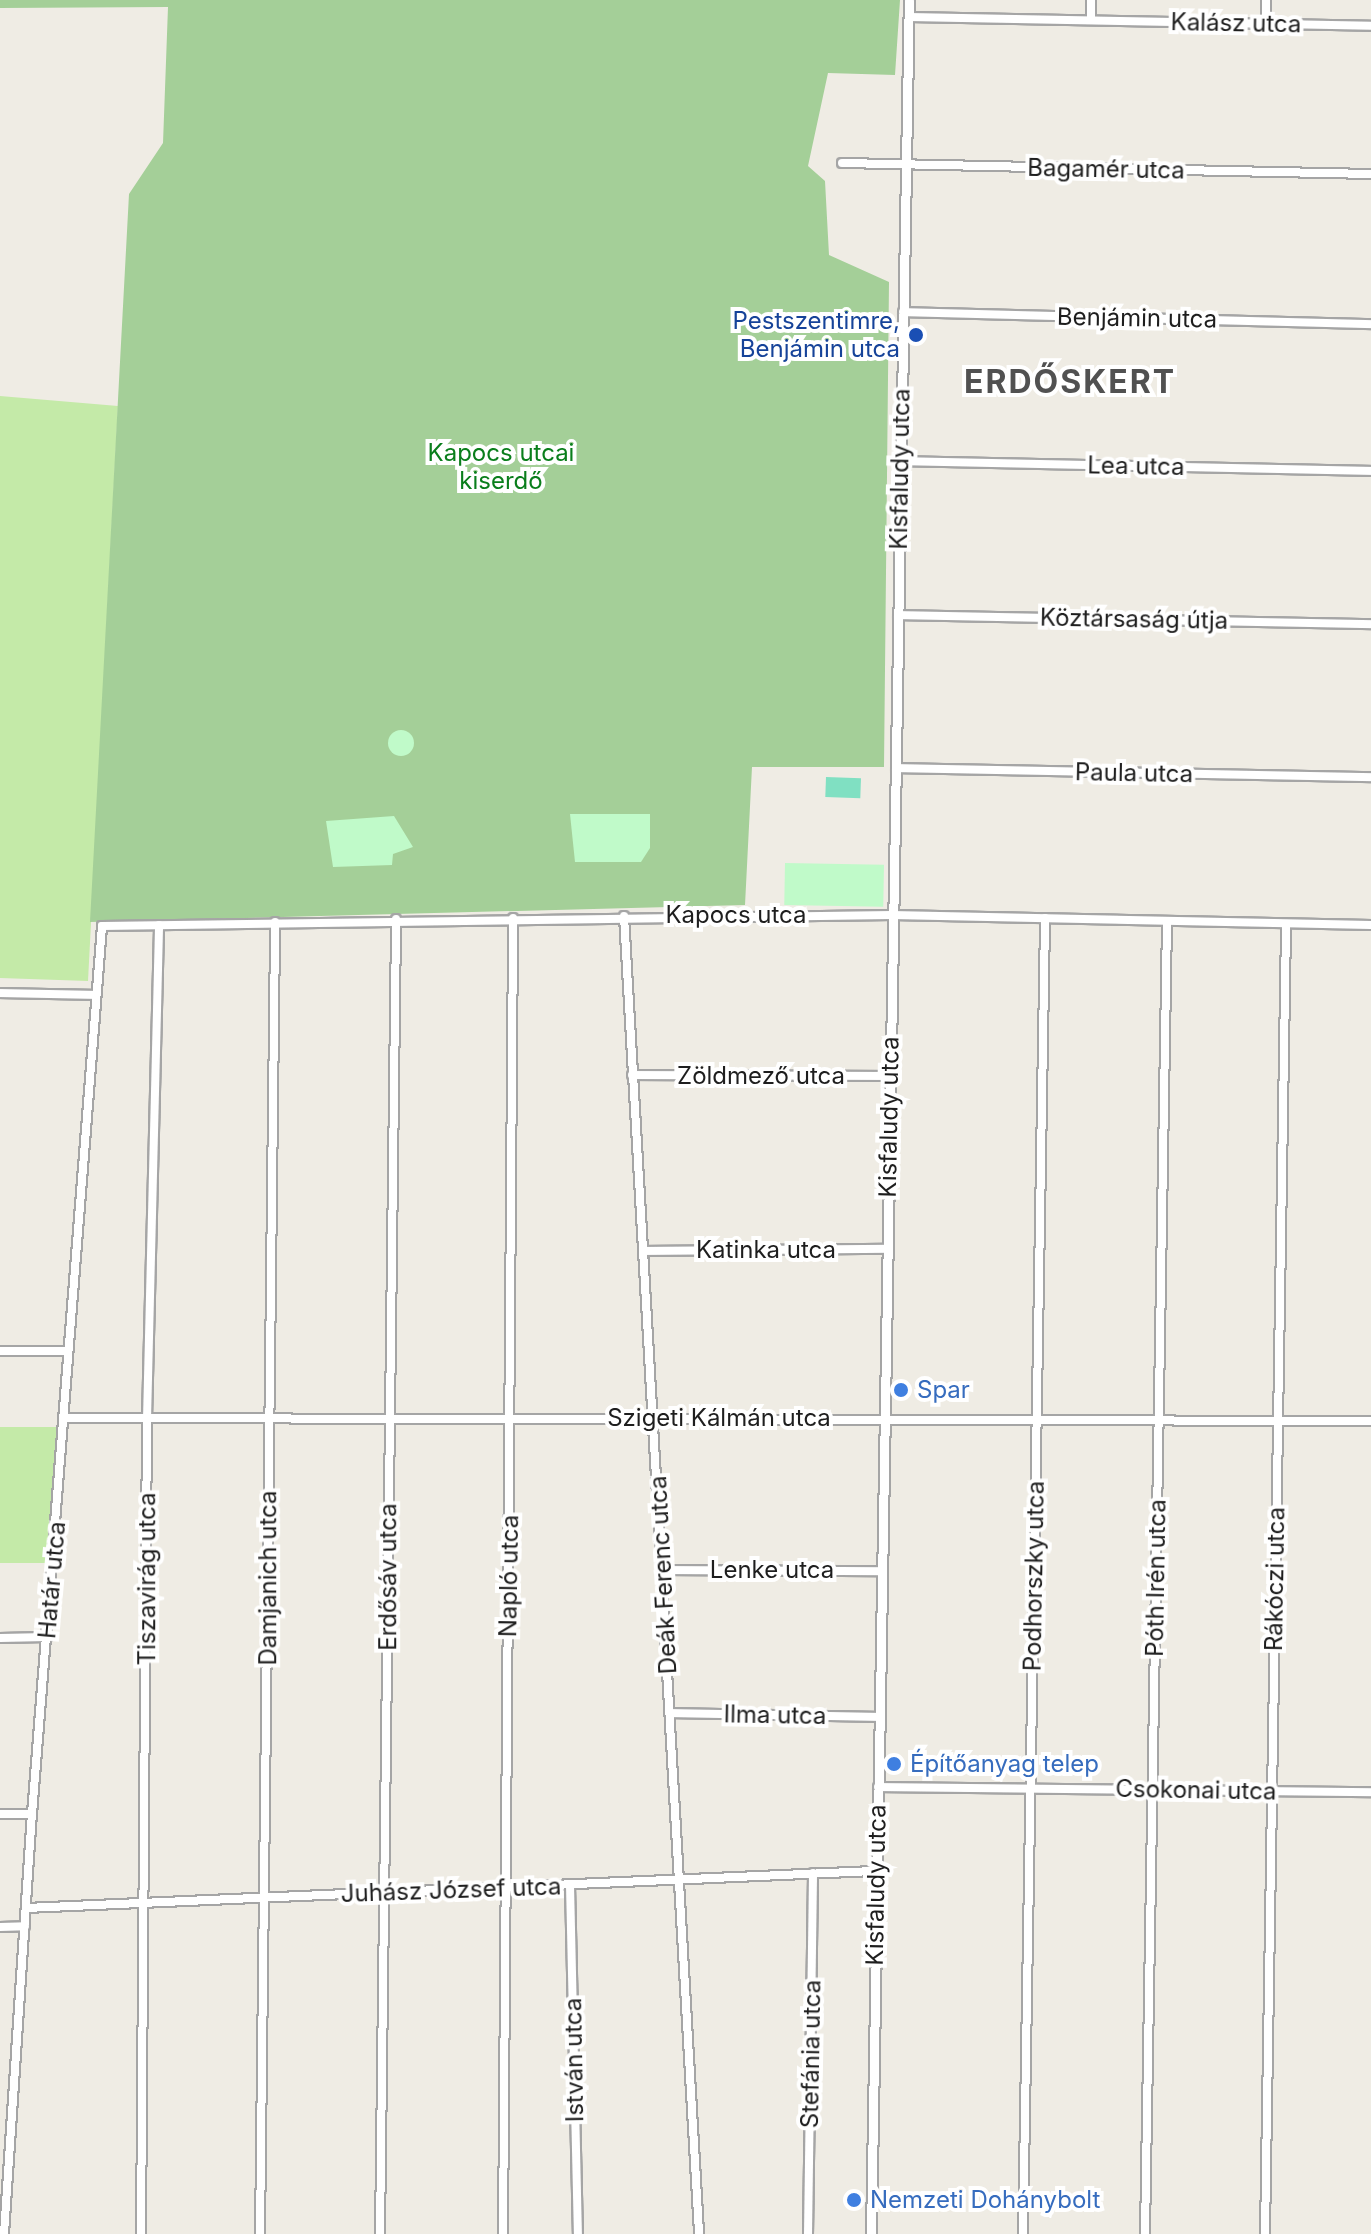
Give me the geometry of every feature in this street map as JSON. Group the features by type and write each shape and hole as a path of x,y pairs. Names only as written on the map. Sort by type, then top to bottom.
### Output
{"street":[{"name":"Kisfaludy utca","path":"871,2234 909,0"},
{"path":"1091,0 1091,19"},
{"path":"1266,0 1266,24"},
{"name":"Kalász utca","path":"909,17 1371,26"},
{"name":"Bagamér utca","path":"842,163 1371,174"},
{"name":"Benjámin utca","path":"903,312 1371,324"},
{"name":"Lea utca","path":"900,461 1371,471"},
{"name":"Köztársaság útja","path":"898,615 1371,624"},
{"name":"Paula utca","path":"896,768 1371,777"},
{"name":"Kapocs utca","path":"102,926 396,919 892,915 1371,925"},
{"name":"Deák Ferenc utca","path":"624,916 664,1570 699,2234"},
{"name":"Napló utca","path":"503,2234 513,918"},
{"name":"Podhorszky utca","path":"1023,2234 1045,918"},
{"name":"Erdősáv utca","path":"380,2234 396,919"},
{"name":"Damjanich utca","path":"260,2234 267,1897 275,922"},
{"name":"Póth Irén utca","path":"1145,2234 1167,922"},
{"name":"Rákóczi utca","path":"1265,2234 1286,924"},
{"name":"Tiszavirág utca","path":"141,2234 147,1419 159,925"},
{"name":"Határ utca","path":"4,2234 4,2147 67,1418 68,1351 102,926"},
{"path":"0,993 96,995"},
{"name":"Zöldmező utca","path":"632,1075 890,1076"},
{"name":"Katinka utca","path":"644,1251 887,1249"},
{"path":"0,1351 68,1351"},
{"name":"Szigeti Kálmán utca","path":"67,1418 885,1417 1037,1421 1371,1421"},
{"name":"Lenke utca","path":"664,1570 881,1571"},
{"path":"0,1638 47,1637"},
{"name":"Ilma utca","path":"671,1713 879,1717"},
{"name":"Csokonai utca","path":"878,1787 1371,1792"},
{"path":"0,1814 32,1814"},
{"name":"Juhász József utca","path":"26,1908 875,1871"},
{"name":"Stefánia utca","path":"808,2234 813,1873"},
{"name":"István utca","path":"570,1885 578,2234"},
{"path":"0,1927 25,1926"}],"green space":[{"name":"Kapocs utcai kiserdő","path":"0,0 900,0 895,75 828,73 808,166 825,181 829,255 889,282 884,767 752,767 745,905 90,922 129,194 163,143 168,7 0,8"},
{"path":"0,396 118,406 88,981 0,978"},
{"path":"401,730 410,734 414,743 410,752 401,756 392,752 388,743 392,734"},
{"path":"826,777 861,778 860,798 825,797"},
{"path":"570,814 650,814 650,848 641,862 575,862"},
{"path":"394,816 413,847 393,854 392,865 333,867 326,821"},
{"path":"785,863 884,865 883,907 784,905"},
{"path":"0,1427 59,1427 48,1563 0,1563"}],"place":[{"name":"Pestszentimre, Benjámin utca","path":"916,335"},
{"name":"Spar","path":"901,1390"},
{"name":"Építőanyag telep","path":"894,1764"},
{"name":"Nemzeti Dohánybolt","path":"854,2200"}],"district":[{"name":"ERDŐSKERT","path":"1070,382"}]}
